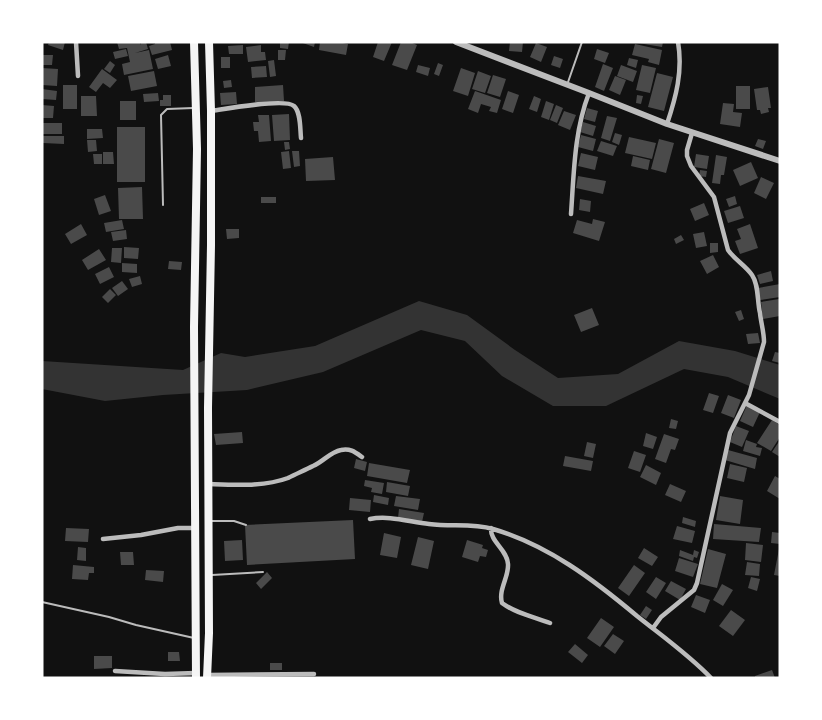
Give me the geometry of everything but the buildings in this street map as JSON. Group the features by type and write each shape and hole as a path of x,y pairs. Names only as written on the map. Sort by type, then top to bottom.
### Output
{"highway":[{"path":"194,42 197,149 194,327 196,675"},
{"path":"207,677 211,149 209,42"},
{"path":"197,149 211,149"}],"street":[{"path":"76,42 78,75"},
{"path":"456,42 667,124 780,161"},
{"path":"667,124 680,71 678,42"},
{"path":"571,214 576,139 582,111 589,93"},
{"path":"211,111 273,103 290,104 298,111 301,138"},
{"path":"653,628 661,617 694,590 697,583 730,433 749,395 764,335 756,282 728,250 714,197 689,161 687,150 692,133"},
{"path":"745,403 780,422"},
{"path":"209,484 244,484 281,480 312,467 339,450 353,450 362,457"},
{"path":"370,519 402,519 430,524 468,525 491,528 520,538 574,567 620,601 711,678"},
{"path":"103,539 177,528 194,528"},
{"path":"491,528 491,534 508,561 507,576 501,594 502,603 518,612 550,622"},
{"path":"115,671 196,675"},
{"path":"207,677 314,674"}],"lane":[{"path":"567,85 582,42"},
{"path":"163,206 161,115 171,108 196,108"},
{"path":"209,521 234,521 246,525"},
{"path":"209,575 263,572"},
{"path":"42,602 195,638"}],"shaded area":[{"path":"419,301 467,315 558,378 618,374 679,341 735,351 780,365 780,399 728,377 684,369 606,406 553,406 502,376 465,341 421,330 323,372 247,390 105,401 42,389 42,361 183,370 221,353 245,357 315,346"}]}
